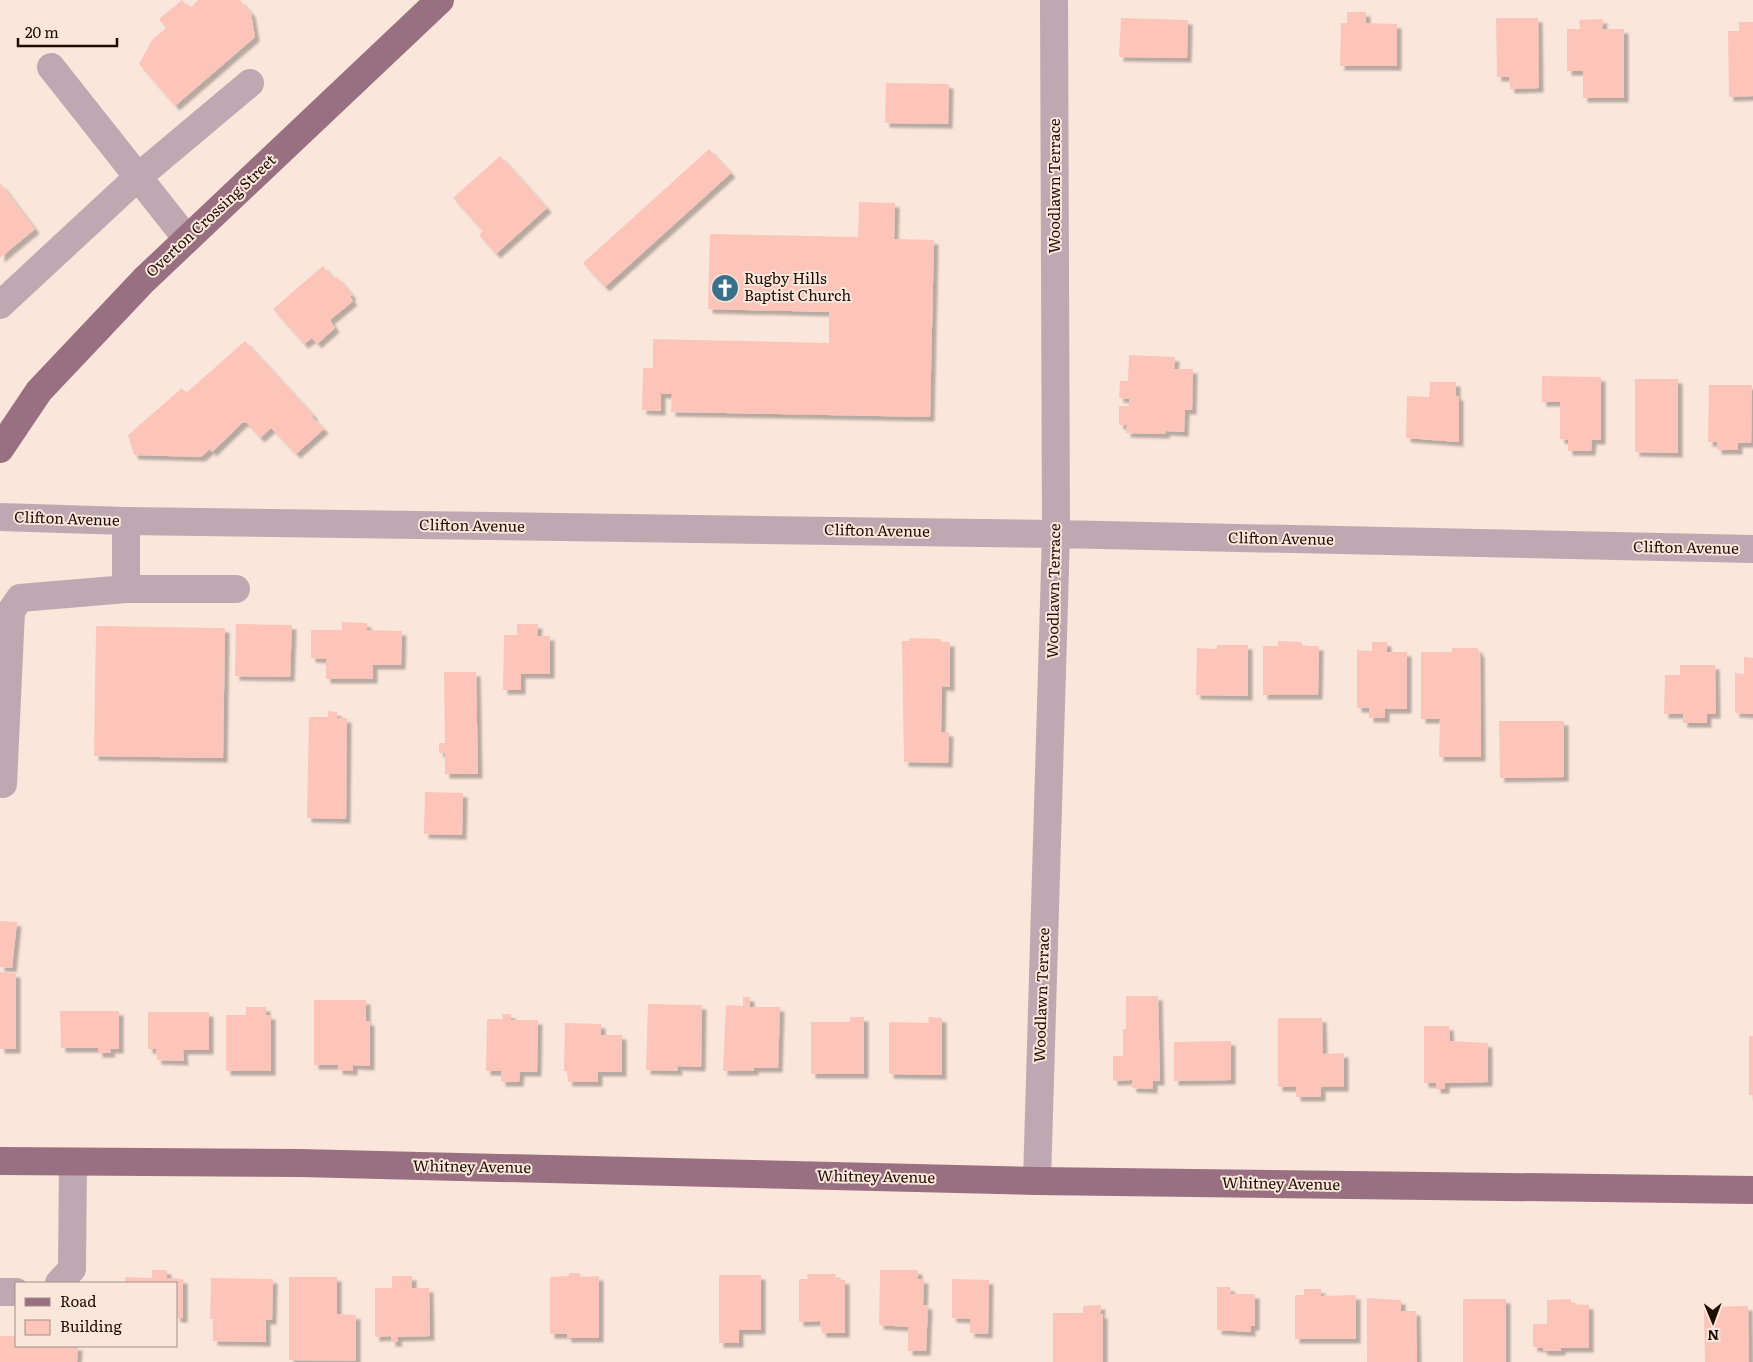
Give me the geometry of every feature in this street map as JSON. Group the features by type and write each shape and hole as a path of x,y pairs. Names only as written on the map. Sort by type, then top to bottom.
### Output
{"main road":[{"name":"Overton Crossing Street","path":"0,449 39,391 144,280 440,0"},
{"name":"Whitney Avenue","path":"0,1161 320,1164 1036,1181 1753,1190"}],"street":[{"name":"Woodlawn Terrace","path":"1036,1181 1056,534 1054,0"},
{"path":"52,67 187,239"},
{"path":"0,306 138,177 250,84"},
{"name":"Clifton Avenue","path":"0,517 126,521 1056,534 1753,549"},
{"path":"126,521 126,589"},
{"path":"3,784 11,611 20,598 126,589 236,589"},
{"path":"60,1282 72,1268 73,1162"},
{"path":"0,1292 15,1292"}],"building":[{"path":"182,0 190,8 198,0 240,0 251,13 255,37 175,106 139,64 152,40 166,28 159,19"},
{"path":"1347,12 1366,12 1366,23 1397,24 1397,66 1340,66 1341,23 1347,23"},
{"path":"1121,18 1188,20 1187,58 1119,57"},
{"path":"1496,18 1538,18 1539,88 1510,89 1509,77 1497,77"},
{"path":"1603,19 1602,29 1624,29 1624,98 1583,98 1583,71 1567,71 1567,29 1580,29 1579,20"},
{"path":"1739,22 1753,22 1753,96 1729,97 1728,31 1739,31"},
{"path":"886,83 949,84 948,124 885,123"},
{"path":"709,149 731,173 605,287 583,263"},
{"path":"500,156 547,208 496,254 479,235 483,231 453,198"},
{"path":"0,183 35,229 0,258"},
{"path":"859,202 895,203 894,239 934,240 930,417 671,412 672,394 661,394 661,411 642,410 643,368 653,368 653,339 829,343 829,312 708,309 710,234 858,237"},
{"path":"323,266 334,279 337,277 352,295 350,297 353,301 330,320 335,328 317,344 312,338 304,344 273,309"},
{"path":"245,341 324,429 296,454 271,428 260,438 247,423 243,422 212,452 210,449 201,457 134,455 128,435 182,388 186,393"},
{"path":"1129,355 1175,357 1174,369 1193,369 1192,410 1185,410 1184,432 1166,431 1165,434 1126,433 1127,425 1119,425 1119,406 1129,406 1129,399 1119,398 1120,381 1128,381"},
{"path":"1542,376 1601,377 1601,440 1592,440 1591,451 1568,451 1568,440 1560,439 1560,402 1542,402"},
{"path":"1635,379 1678,379 1678,453 1635,452"},
{"path":"1430,382 1456,382 1456,396 1459,396 1459,442 1406,438 1407,396 1429,397"},
{"path":"1709,385 1752,385 1751,443 1738,443 1738,450 1717,450 1717,442 1708,442"},
{"path":"342,622 367,623 367,630 402,631 401,665 373,665 373,679 326,679 326,659 311,658 311,630 342,630"},
{"path":"236,624 292,625 290,677 235,676"},
{"path":"517,624 538,624 537,636 550,636 550,674 521,674 521,690 503,690 504,635 517,635"},
{"path":"96,626 225,628 223,758 94,756"},
{"path":"909,638 941,639 941,642 950,642 950,687 942,686 941,732 949,732 948,763 904,762 902,641 909,641"},
{"path":"1278,641 1302,642 1302,646 1319,646 1318,695 1263,695 1263,646 1278,646"},
{"path":"1372,642 1387,642 1387,652 1407,652 1407,709 1385,709 1385,718 1369,718 1369,708 1357,708 1357,650 1372,651"},
{"path":"1217,645 1248,645 1248,696 1196,695 1197,648 1217,649"},
{"path":"1452,648 1478,648 1478,652 1480,652 1481,757 1439,757 1440,719 1421,719 1421,652 1452,652"},
{"path":"1744,657 1753,658 1753,714 1735,713 1735,673 1744,674"},
{"path":"1680,665 1715,665 1716,714 1707,714 1707,723 1683,723 1683,714 1664,714 1665,675 1680,675"},
{"path":"444,672 476,672 478,774 445,774 445,753 439,753 439,743 445,743"},
{"path":"328,711 337,712 337,718 347,718 346,819 307,818 309,717 328,717"},
{"path":"1499,721 1564,721 1564,777 1500,778"},
{"path":"425,792 463,793 462,835 424,834"},
{"path":"0,921 17,922 12,968 0,967"},
{"path":"0,972 16,973 16,1049 0,1049"},
{"path":"1126,996 1158,996 1160,1081 1153,1081 1153,1089 1132,1088 1132,1080 1113,1081 1113,1056 1123,1056 1123,1029 1126,1029"},
{"path":"743,997 750,997 750,1007 780,1007 778,1068 754,1068 754,1071 723,1071 726,1005 743,1006"},
{"path":"314,1000 366,1000 366,1021 370,1021 370,1066 353,1065 353,1071 338,1070 338,1065 314,1065"},
{"path":"648,1004 702,1005 701,1067 677,1066 678,1071 646,1070"},
{"path":"246,1007 266,1007 266,1015 271,1015 271,1071 226,1071 226,1015 246,1015"},
{"path":"60,1011 119,1011 119,1049 110,1049 111,1053 98,1053 98,1048 61,1048"},
{"path":"148,1012 209,1012 209,1050 183,1050 184,1061 157,1060 156,1049 148,1049"},
{"path":"502,1014 511,1014 511,1020 538,1020 537,1072 520,1072 519,1082 501,1082 501,1071 486,1071 487,1019 503,1019"},
{"path":"850,1017 864,1017 864,1074 811,1074 811,1022 850,1022"},
{"path":"928,1017 942,1018 942,1075 889,1074 889,1022 929,1023"},
{"path":"1278,1018 1322,1018 1323,1054 1344,1053 1344,1087 1321,1087 1321,1097 1296,1097 1296,1087 1278,1087"},
{"path":"565,1023 601,1024 601,1035 622,1035 622,1072 598,1072 598,1082 568,1082 567,1071 564,1071"},
{"path":"1424,1026 1449,1026 1450,1041 1488,1043 1488,1082 1445,1083 1445,1089 1436,1089 1436,1083 1424,1083"},
{"path":"1749,1036 1753,1036 1753,1095 1749,1095"},
{"path":"1231,1041 1231,1080 1174,1081 1174,1042"},
{"path":"152,1270 167,1270 167,1278 183,1279 183,1318 178,1318 178,1282 125,1282 125,1277 152,1278"},
{"path":"880,1270 918,1270 918,1279 924,1279 923,1305 928,1305 926,1351 908,1351 908,1327 879,1325"},
{"path":"569,1273 580,1273 580,1277 599,1276 599,1338 567,1338 567,1334 550,1334 550,1277 569,1276"},
{"path":"807,1274 836,1274 835,1279 845,1280 845,1333 822,1333 820,1321 799,1322 799,1279 808,1279"},
{"path":"719,1275 761,1275 761,1330 739,1330 739,1343 719,1343"},
{"path":"392,1276 412,1276 412,1288 429,1288 430,1336 397,1337 398,1342 391,1342 391,1336 375,1337 375,1288 392,1288"},
{"path":"289,1277 337,1277 337,1314 356,1315 356,1361 289,1360"},
{"path":"211,1278 273,1279 272,1320 266,1320 266,1342 213,1341 213,1319 210,1319"},
{"path":"952,1279 989,1280 988,1334 970,1333 970,1319 952,1318"},
{"path":"1217,1287 1230,1287 1231,1294 1255,1294 1255,1326 1251,1326 1251,1332 1217,1330"},
{"path":"1304,1289 1321,1289 1321,1296 1356,1295 1356,1339 1295,1339 1295,1295 1304,1295"},
{"path":"1367,1298 1401,1300 1401,1311 1416,1311 1417,1362 1367,1362"},
{"path":"1463,1299 1506,1299 1506,1362 1463,1362"},
{"path":"1571,1299 1571,1304 1589,1305 1589,1348 1561,1348 1561,1351 1543,1351 1543,1348 1533,1347 1533,1324 1547,1324 1547,1300"},
{"path":"1101,1305 1100,1314 1103,1314 1103,1362 1053,1362 1053,1313 1083,1313 1083,1306"},
{"path":"1748,1306 1749,1362 1705,1362 1704,1307"},
{"path":"0,1336 15,1336 15,1347 78,1347 77,1362 0,1362"}],"place":[{"name":"Rugby Hills Baptist Church","path":"725,288"}]}
